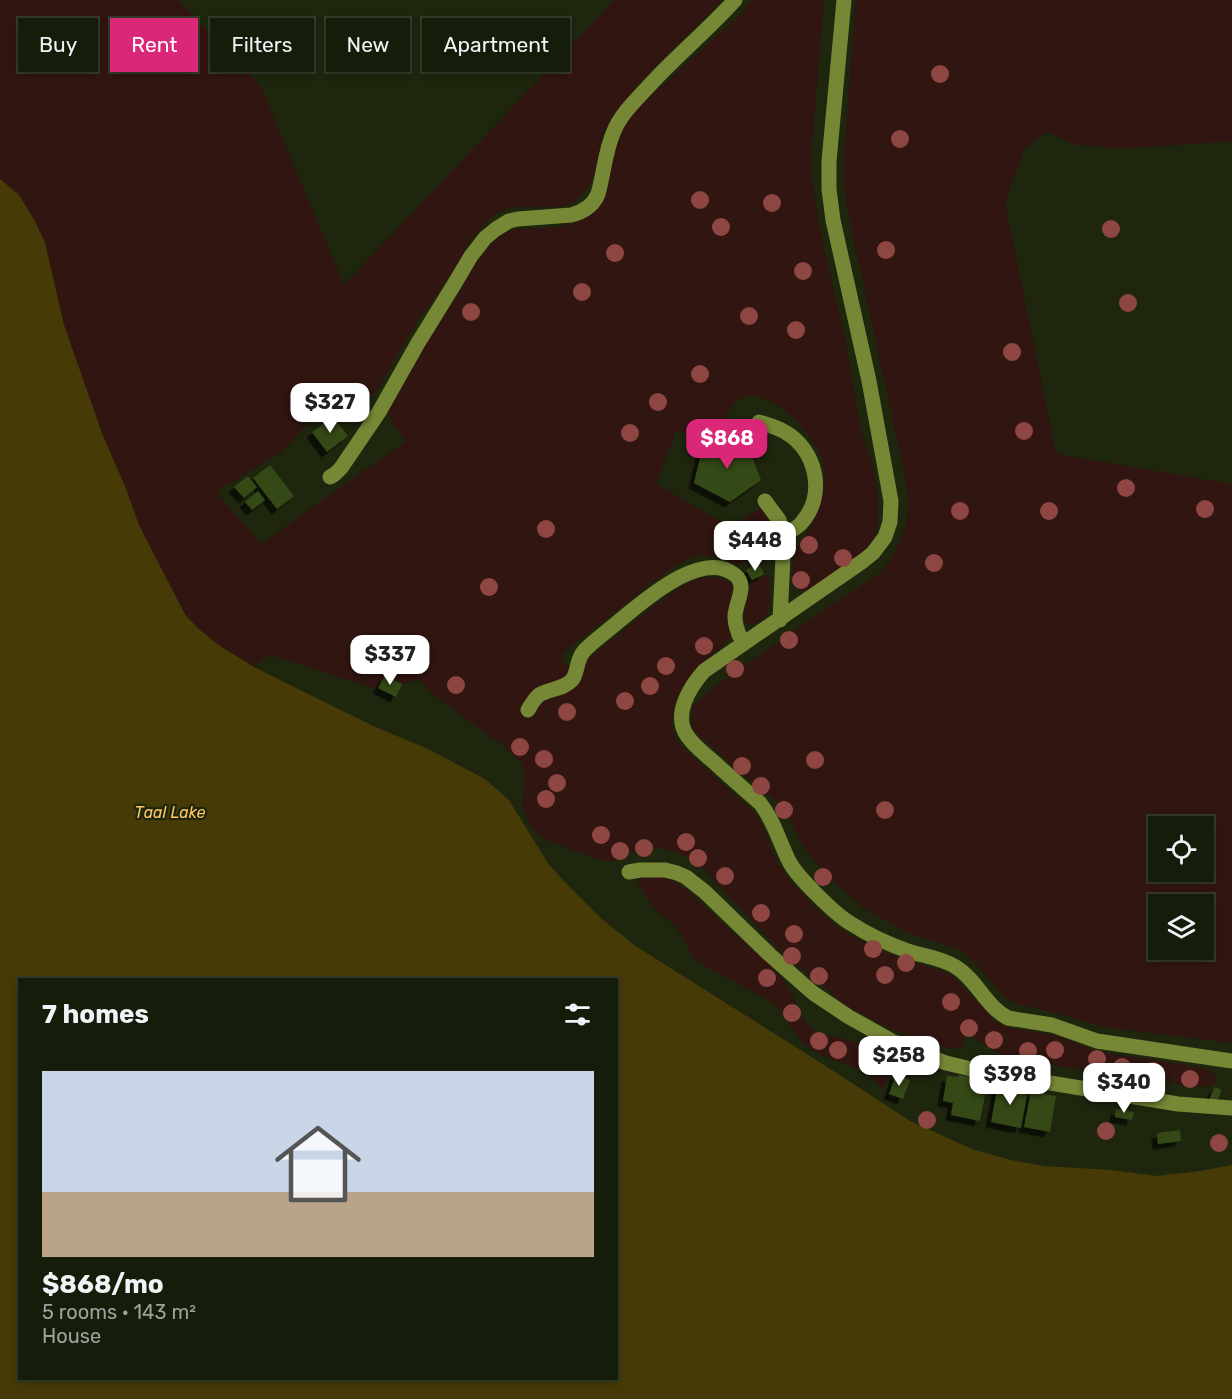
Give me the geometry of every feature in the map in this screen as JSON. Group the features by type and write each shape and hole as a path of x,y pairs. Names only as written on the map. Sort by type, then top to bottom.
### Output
{"street":[{"path":"330,477 344,464 380,412 418,343 476,249 496,229 509,220 571,215 588,208 598,194 609,143 625,113 735,0"},
{"path":"844,0 829,161 829,189 833,220 869,381 889,488 891,513 888,529 873,553 863,561 712,665 696,680 682,707 682,725 697,747 760,803 773,823 792,867 842,918 894,946 956,967 972,981 997,1010 1008,1018 1052,1025 1097,1041 1232,1061"},
{"path":"759,422 779,428 796,439 814,468 817,482 811,506 802,522 784,536"},
{"path":"765,501 779,520 784,536 780,620"},
{"path":"528,710 538,696 573,680 580,657 585,650 651,595 679,577 699,569 717,568 727,570 737,576 741,587 735,620 743,644"},
{"path":"629,872 665,870 687,877 770,956 813,993 849,1017 917,1052 960,1067 996,1074 1178,1104 1232,1108"}],"shaded area":[{"path":"0,0 178,0 195,18 110,18 110,72 198,72 198,21 210,34 210,72 247,72 261,87 344,285 546,72 570,72 570,46 614,0 723,0 647,76 619,109 604,134 593,179 580,197 563,206 514,207 495,215 472,239 419,319 381,385 365,404 349,413 336,403 316,415 281,452 216,492 261,544 406,441 393,423 389,410 431,334 475,265 496,239 506,232 518,229 556,227 576,222 592,213 623,127 633,113 735,21 752,0 824,0 811,159 813,181 819,224 843,329 861,427 875,480 879,509 875,535 864,550 837,572 810,590 797,589 792,572 793,559 797,546 818,509 824,481 823,464 815,444 790,415 770,401 760,397 745,396 731,408 722,427 676,432 656,484 731,527 761,507 774,525 771,543 765,550 739,564 732,564 714,556 700,556 680,564 662,575 568,649 562,656 563,662 572,669 585,661 683,585 701,578 714,577 727,580 733,585 735,593 731,637 689,677 675,701 672,727 682,747 754,812 762,824 782,869 813,905 830,921 867,944 899,958 949,974 995,1021 1009,1028 1055,1035 1096,1051 1200,1068 1213,1073 1216,1081 1210,1086 1198,1087 1038,1063 998,1053 971,1036 966,1036 960,1049 948,1048 913,1038 885,1026 845,1005 799,967 700,866 685,856 655,847 640,848 614,861 602,861 546,840 536,833 522,807 525,774 521,762 499,742 440,700 418,679 405,684 385,674 376,689 274,656 265,657 254,667 220,646 186,616 139,525 103,436 64,325 45,243 19,195 0,179"},
{"path":"856,0 1232,0 1232,141 1119,149 1073,144 1048,132 1025,148 1005,202 1056,454 1232,484 1232,1043 1109,1028 1019,1005 1006,998 965,953 912,935 865,909 831,880 802,844 789,817 774,799 696,733 691,724 692,710 706,693 880,573 893,556 906,525 908,502 906,481 847,209 844,151"},
{"path":"766,575 769,577 770,607 765,617 751,626 744,622 749,587"},
{"path":"663,876 681,886 761,957 783,979 807,1023 814,1029 866,1046 885,1060 889,1073 882,1090 872,1076 828,1058 799,1039 778,1007 692,958 685,940 673,924 657,911 636,879"}],"water":[{"name":"Taal Lake","path":"0,179 19,195 45,243 64,325 103,436 139,525 186,616 200,630 220,646 254,667 373,726 428,749 485,779 509,800 549,865 602,919 634,945 910,1121 972,1149 1011,1160 1045,1166 1111,1170 1157,1176 1232,1165 1232,1399 0,1399"}],"building":[{"path":"333,417 348,436 327,452 312,432"},
{"path":"746,441 761,480 730,502 694,483 703,446"},
{"path":"270,465 294,496 277,509 253,478"},
{"path":"248,476 257,487 244,498 234,487"},
{"path":"258,491 265,500 252,510 245,502"},
{"path":"759,563 764,574 752,580 746,570"},
{"path":"385,676 402,684 396,697 378,688"},
{"path":"896,1074 910,1080 903,1099 889,1094"},
{"path":"959,1075 988,1080 980,1121 951,1115 953,1103 943,1101 947,1076 958,1077"},
{"path":"998,1085 1028,1090 1021,1128 991,1122"},
{"path":"1215,1087 1222,1090 1216,1103 1209,1100"},
{"path":"1031,1091 1056,1096 1050,1132 1024,1127"},
{"path":"1116,1109 1134,1112 1132,1120 1115,1117"},
{"path":"1180,1130 1181,1141 1158,1144 1157,1133"}]}
